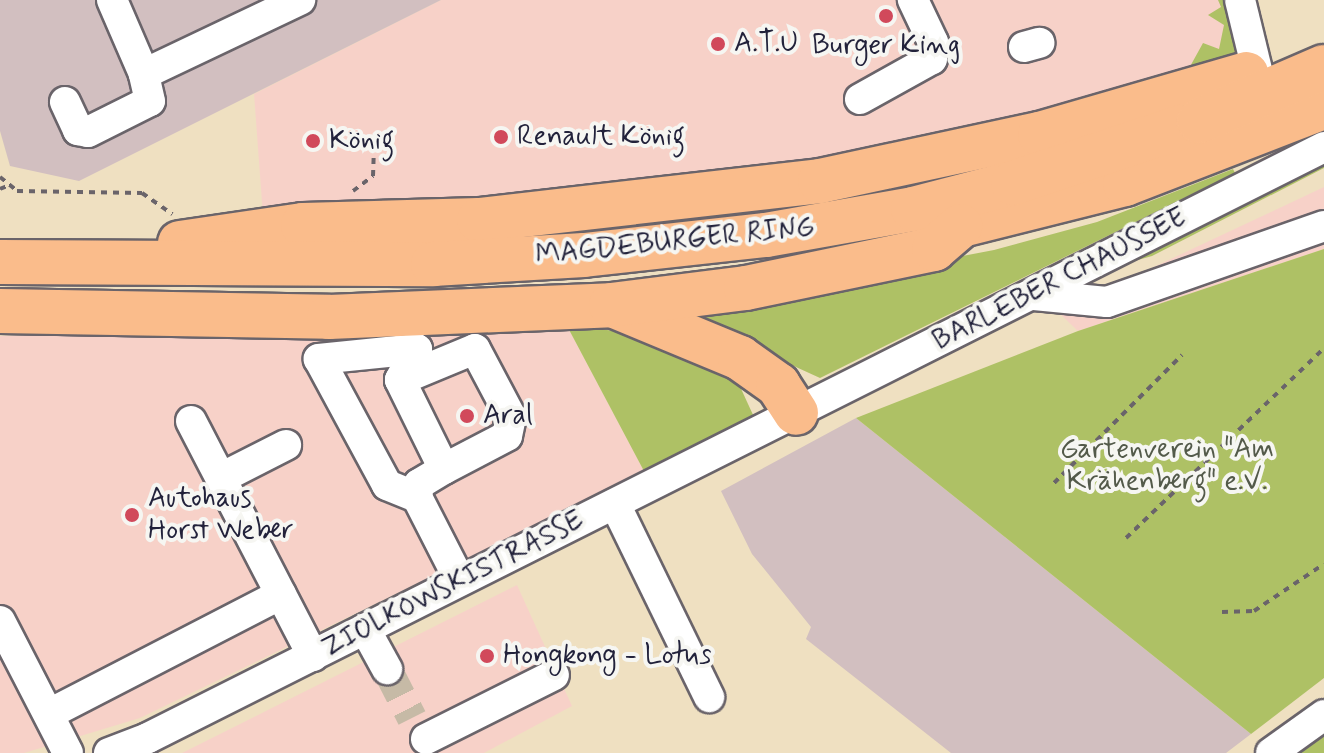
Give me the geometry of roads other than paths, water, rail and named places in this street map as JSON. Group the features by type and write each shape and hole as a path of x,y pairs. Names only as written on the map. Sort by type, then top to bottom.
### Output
{"highway":[{"path":"11,271 62,246 172,244 318,224 479,220 820,181 1040,134 1324,49"},
{"name":"MAGDEBURGER RING","path":"11,271 433,264 598,254 766,235 913,209 1013,183 1199,121 1324,67"},
{"name":"MAGDEBURGER RING","path":"11,271 296,292 516,286 757,262 960,226 1125,184 1324,107"},
{"path":"0,311 329,317 611,305 746,288 934,249 960,226"},
{"path":"611,305 740,358 778,385 796,413"}],"street":[{"path":"65,102 78,130 88,132 150,101 144,74 112,0"},
{"path":"144,74 300,0"},
{"path":"860,99 932,59 933,42 913,0"},
{"path":"1240,0 1257,70"},
{"name":"BARLEBER CHAUSSEE","path":"796,413 1324,147"},
{"path":"1032,295 1107,302 1324,226"},
{"path":"400,380 417,349 319,359 387,485 417,497"},
{"path":"400,380 475,349 511,417 507,436 419,484 417,497 460,581"},
{"path":"400,380 444,469"},
{"name":"ZIOLKOWSKISTRASSE","path":"109,753 152,746 365,629 796,413"},
{"path":"191,421 313,656"},
{"path":"221,478 286,445"},
{"path":"615,504 709,697"},
{"path":"49,714 281,594"},
{"path":"0,621 68,753"},
{"path":"365,629 387,669"},
{"path":"424,737 554,675"},
{"path":"1271,753 1324,715"}],"tunnel":[{"path":"387,669 412,718"}],"place":[{"name":"Burger King","path":"886,16"},
{"name":"A.T.U","path":"718,44"},
{"name":"Renault König","path":"501,137"},
{"name":"König","path":"313,141"},
{"name":"Aral","path":"467,416"},
{"name":"Autohaus Horst Weber","path":"132,515"},
{"name":"Hongkong - Lotus","path":"487,656"}],"park label":[{"name":"Gartenverein \"Am Krähenberg\" e.V.","path":"1167,466"}]}
